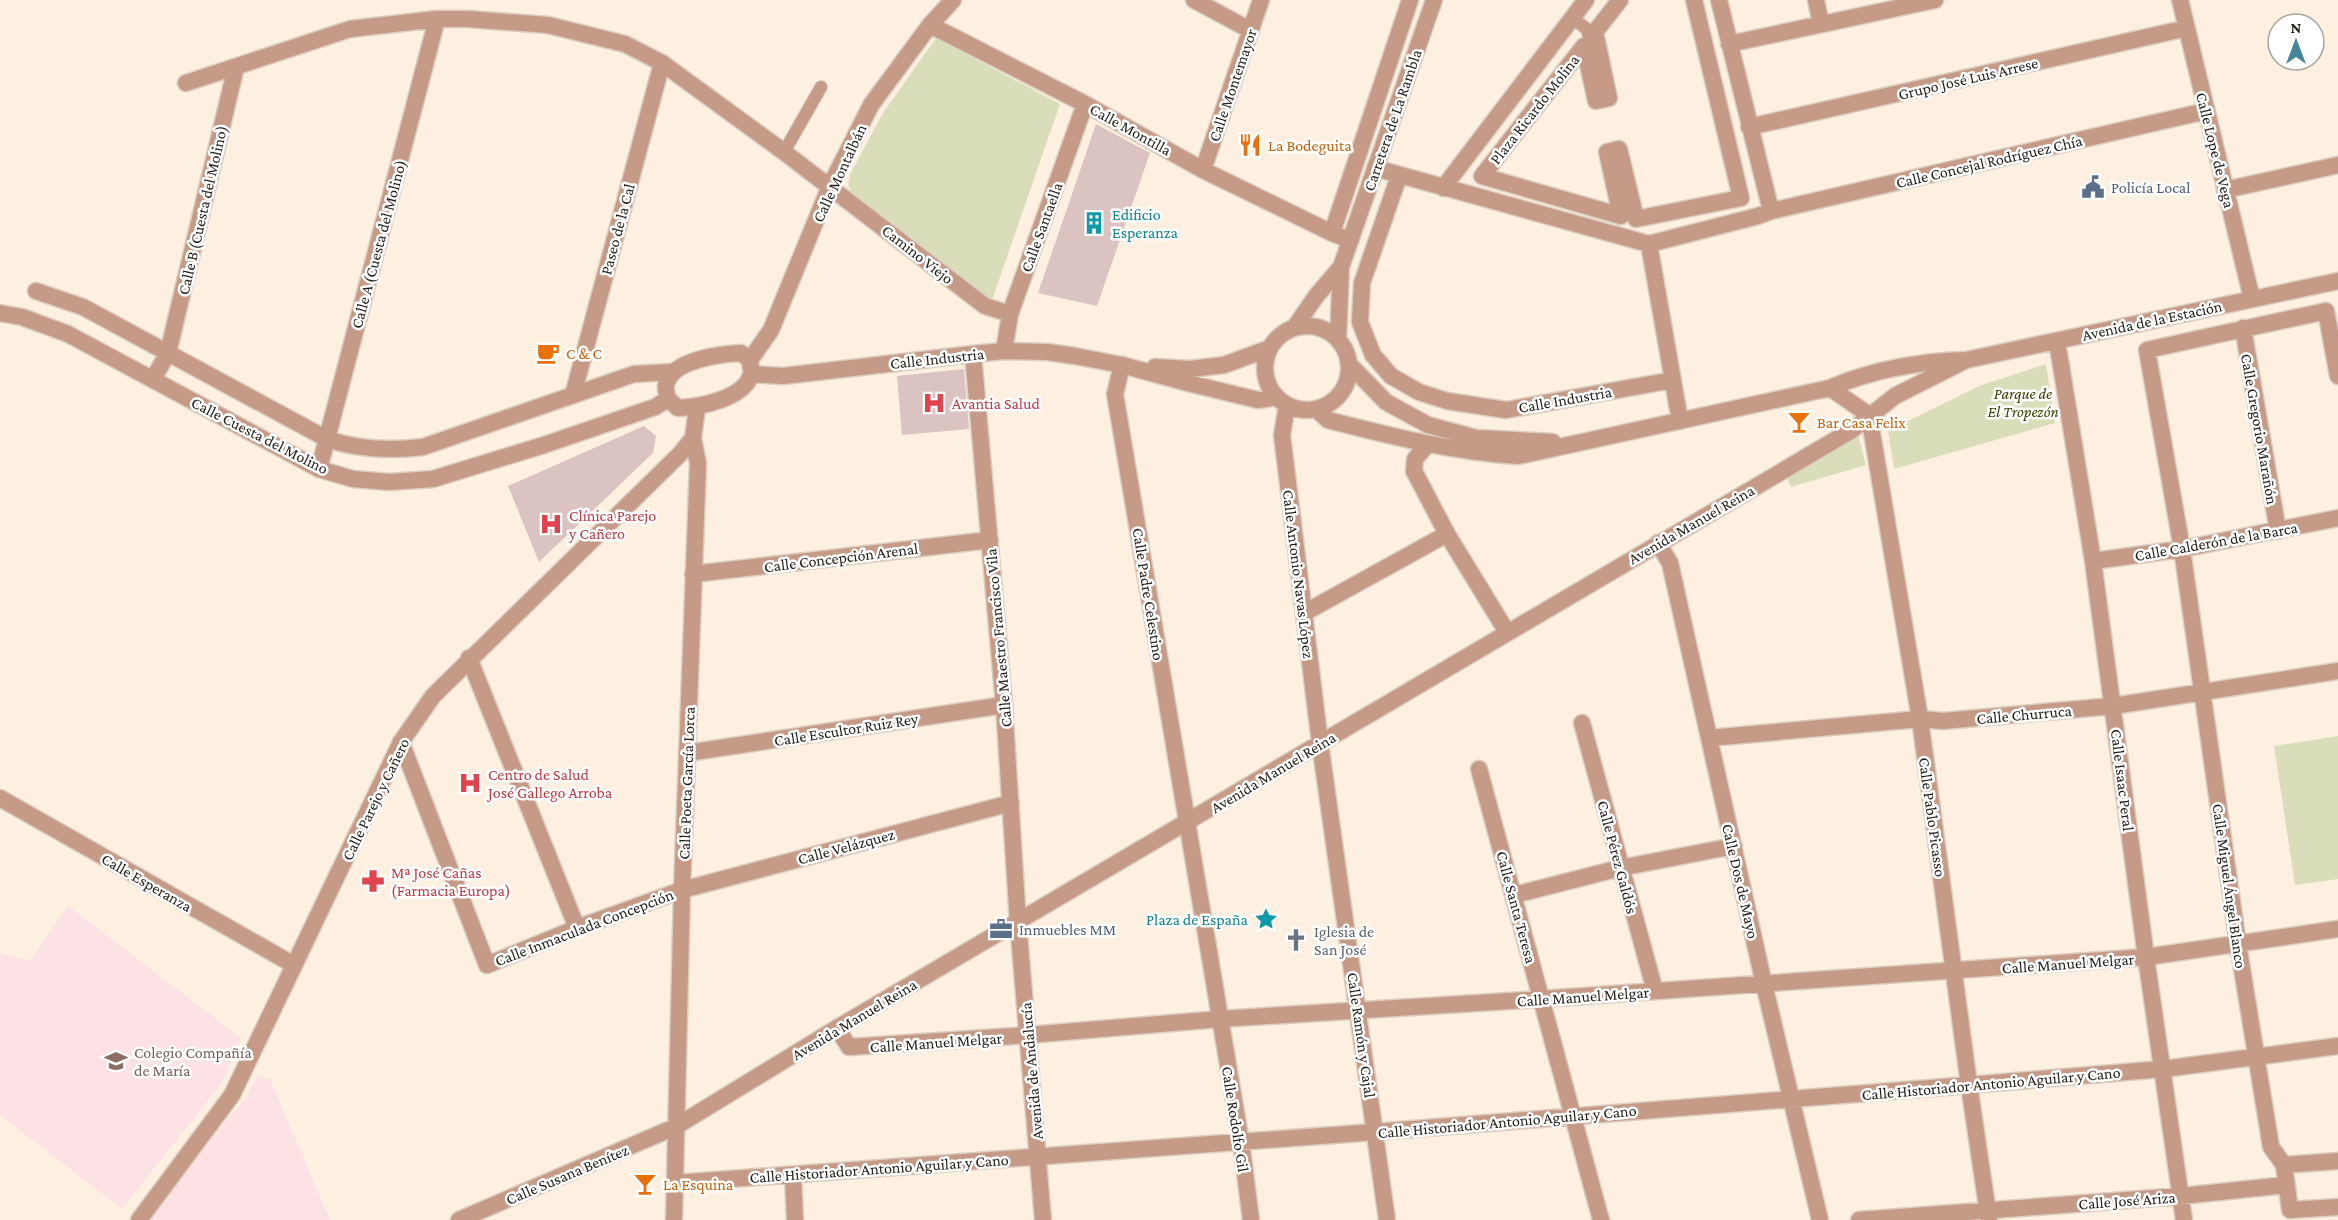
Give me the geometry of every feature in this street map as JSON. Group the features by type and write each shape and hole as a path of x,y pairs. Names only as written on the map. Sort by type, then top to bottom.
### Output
{"street":[{"name":"Calle Montalbán","path":"697,408 725,398 743,388 750,367 771,330 830,186 871,105 930,25 953,0"},
{"path":"1194,0 1250,30"},
{"name":"Calle Montemayor","path":"1203,170 1261,0"},
{"name":"Carretera de La Rambla","path":"1332,233 1410,0"},
{"name":"Carretera de La Rambla","path":"1338,339 1341,267 1434,0"},
{"name":"Plaza Ricardo Molina","path":"1443,188 1586,0"},
{"name":"Plaza Ricardo Molina","path":"1620,0 1595,32 1609,98 1596,100 1584,46 1482,176 1621,216 1607,152 1619,149 1636,219 1741,198 1694,0"},
{"path":"1375,168 1641,242 1758,216 1771,211 1719,0"},
{"path":"1816,0 1821,24"},
{"path":"1729,44 1821,24 1866,7 1935,0"},
{"name":"Calle Lope de Vega","path":"2180,0 2252,299"},
{"name":"Camino Viejo","path":"186,83 351,29 437,19 548,25 625,44 662,63 830,186 985,306 1010,314"},
{"name":"Calle A (Cuesta del Molino)","path":"319,469 437,19"},
{"name":"Calle Montilla","path":"930,25 1085,104 1203,170 1332,233"},
{"name":"Grupo José Luis Arrese","path":"1749,128 2187,28"},
{"name":"Paseo de la Cal","path":"573,396 662,63"},
{"name":"Calle B (Cuesta del Molino)","path":"153,379 168,353 236,67"},
{"name":"Calle Santaella","path":"1004,351 1010,314 1085,104"},
{"name":"Calle Concejal Rodríguez Chía","path":"1771,211 2206,111"},
{"path":"2226,190 2338,165"},
{"name":"Calle Industria","path":"1399,176 1362,283 1360,322 1373,355 1391,376 1419,392 1447,400 1506,410 1673,380"},
{"path":"1332,233 1350,239"},
{"path":"1641,242 1673,380 1680,422"},
{"name":"Carretera de La Rambla","path":"1294,328 1317,295 1341,267"},
{"name":"Avenida de la Estación","path":"1680,422 1830,388 1849,380 1935,361 1966,360 2338,281"},
{"name":"Calle Cuesta del Molino","path":"36,291 83,307 327,439 348,446 395,450 423,447 634,374 673,372"},
{"path":"2243,328 2326,311 2338,376"},
{"name":"Calle Cuesta del Molino","path":"0,313 22,317 68,334 319,469 353,479 390,482 433,479 656,407 668,399"},
{"path":"1306,326 1318,327 1338,339 1347,355 1348,376 1337,397 1327,405 1316,409 1296,409 1282,401 1270,389 1264,369 1270,348 1276,339 1294,328 1306,326"},
{"name":"Calle Miguel Ángel Blanco","path":"2243,328 2147,350 2182,549 2256,1058 2271,1147 2284,1165 2291,1215"},
{"name":"Calle Gregorio Marañón","path":"2243,328 2278,531"},
{"name":"Calle Isaac Peral","path":"2057,340 2093,561 2184,1220"},
{"name":"Calle Industria","path":"1122,365 1190,369 1224,365 1270,348"},
{"name":"Calle Industria","path":"673,372 684,364 726,354 741,353 750,367 783,376 1004,351 1048,352 1122,365 1258,399 1282,401"},
{"name":"Calle Maestro Francisco Vila","path":"973,354 1004,705 1018,922"},
{"name":"Avenida de la Estación","path":"1869,415 1895,396 1966,360"},
{"name":"Calle Industria","path":"1349,364 1386,402 1428,425 1476,438 1572,443"},
{"name":"Calle Padre Celestino","path":"1122,365 1115,394 1186,824"},
{"path":"673,372 666,385 668,399 678,408 697,408"},
{"path":"1830,388 1869,415"},
{"name":"Calle Antonio Navas López","path":"1282,401 1282,435 1320,743"},
{"name":"Calle Poeta García Lorca","path":"674,1220 682,890 698,463 693,438 697,408"},
{"name":"Calle Industria","path":"1316,409 1328,420 1428,444 1484,454 1518,456 1680,422"},
{"name":"Avenida Manuel Reina","path":"675,1127 837,1028 1852,430 1869,415"},
{"name":"Calle Pablo Picasso","path":"1869,415 1920,719 1969,1085 1989,1215"},
{"name":"Calle Parejo y Cañero","path":"139,1220 232,1095 401,742 432,696 680,454 693,438"},
{"path":"1428,444 1415,459 1414,471 1447,534 1507,632"},
{"name":"Calle Calderón de la Barca","path":"2093,561 2182,549 2338,518"},
{"path":"1304,613 1447,534"},
{"name":"Calle Concepción Arenal","path":"693,574 990,540"},
{"name":"Calle Dos de Mayo","path":"1659,543 1670,563 1764,984 1820,1220"},
{"path":"469,658 577,928"},
{"name":"Calle Churruca","path":"1708,738 1920,719 1942,721 2113,706 2338,671"},
{"name":"Calle Escultor Ruiz Rey","path":"687,753 1004,705"},
{"name":"Calle Pérez Galdós","path":"1582,723 1655,991"},
{"name":"Calle Inmaculada Concepción","path":"401,742 487,964 682,890"},
{"name":"Calle Ramón y Cajal","path":"1320,743 1387,1220"},
{"name":"Calle Santa Teresa","path":"1479,769 1601,1220"},
{"name":"Calle Esperanza","path":"0,798 294,965"},
{"name":"Calle Velázquez","path":"682,890 1011,803"},
{"path":"1186,824 1220,1019"},
{"path":"1514,895 1620,868 1734,846"},
{"name":"Avenida de Andalucía","path":"1018,922 1043,1220"},
{"name":"Calle Manuel Melgar","path":"837,1028 849,1047 1220,1019 2146,957 2338,929"},
{"name":"Calle Rodolfo Gil","path":"1220,1019 1241,1142 1251,1220"},
{"name":"Calle Historiador Antonio Aguilar y Cano","path":"675,1183 1375,1132 1969,1085 2163,1069 2338,1046"},
{"name":"Calle Susana Benítez","path":"459,1220 675,1127"},
{"path":"2284,1165 2338,1161"},
{"path":"793,1174 795,1220"},
{"name":"Calle José Ariza","path":"1859,1220 1989,1215 2286,1185"},
{"path":"2291,1215 2338,1207"}],"lane":[{"path":"1572,18 1587,29 1603,96"},
{"path":"784,152 821,87"},
{"path":"1615,154 1641,242"}],"shaded area":[{"name":"Colegio Compañía de María","path":"68,906 241,1038 221,1084 122,1209 0,1115 0,953 30,961"},
{"name":"Colegio Compañía de María","path":"256,1076 270,1079 330,1220 146,1220 191,1160 247,1097"}],"green space":[{"path":"936,38 1060,104 992,300 983,296 852,194 848,185 850,174 883,113"},
{"name":"Parque de El Tropezón","path":"2046,364 2055,423 1894,469 1888,431 1979,386"},
{"path":"1857,431 1866,465 1791,487 1785,473"},
{"path":"2338,736 2338,879 2295,885 2274,746"}],"building":[{"name":"Edificio Esperanza","path":"1096,124 1150,153 1097,306 1038,293"},
{"name":"Avantia Salud","path":"964,369 969,429 902,435 897,376"},
{"name":"Clínica Parejo y Cañero","path":"644,426 656,436 653,453 539,562 508,486"}],"place":[{"name":"La Bodeguita","path":"1250,145"},
{"name":"Policía Local","path":"2093,187"},
{"name":"Edificio Esperanza","path":"1094,223"},
{"name":"C & C","path":"548,353"},
{"name":"Avantia Salud","path":"934,403"},
{"name":"Bar Casa Felix","path":"1799,422"},
{"name":"Clínica Parejo y Cañero","path":"551,524"},
{"name":"Centro de Salud José Gallego Arroba","path":"470,783"},
{"name":"Mª José Cañas (Farmacia Europa)","path":"373,881"},
{"name":"Plaza de España","path":"1266,919"},
{"name":"Inmuebles MM","path":"1001,929"},
{"name":"Iglesia de San José","path":"1296,940"},
{"name":"Colegio Compañía de María","path":"116,1061"},
{"name":"La Esquina","path":"645,1184"}]}
